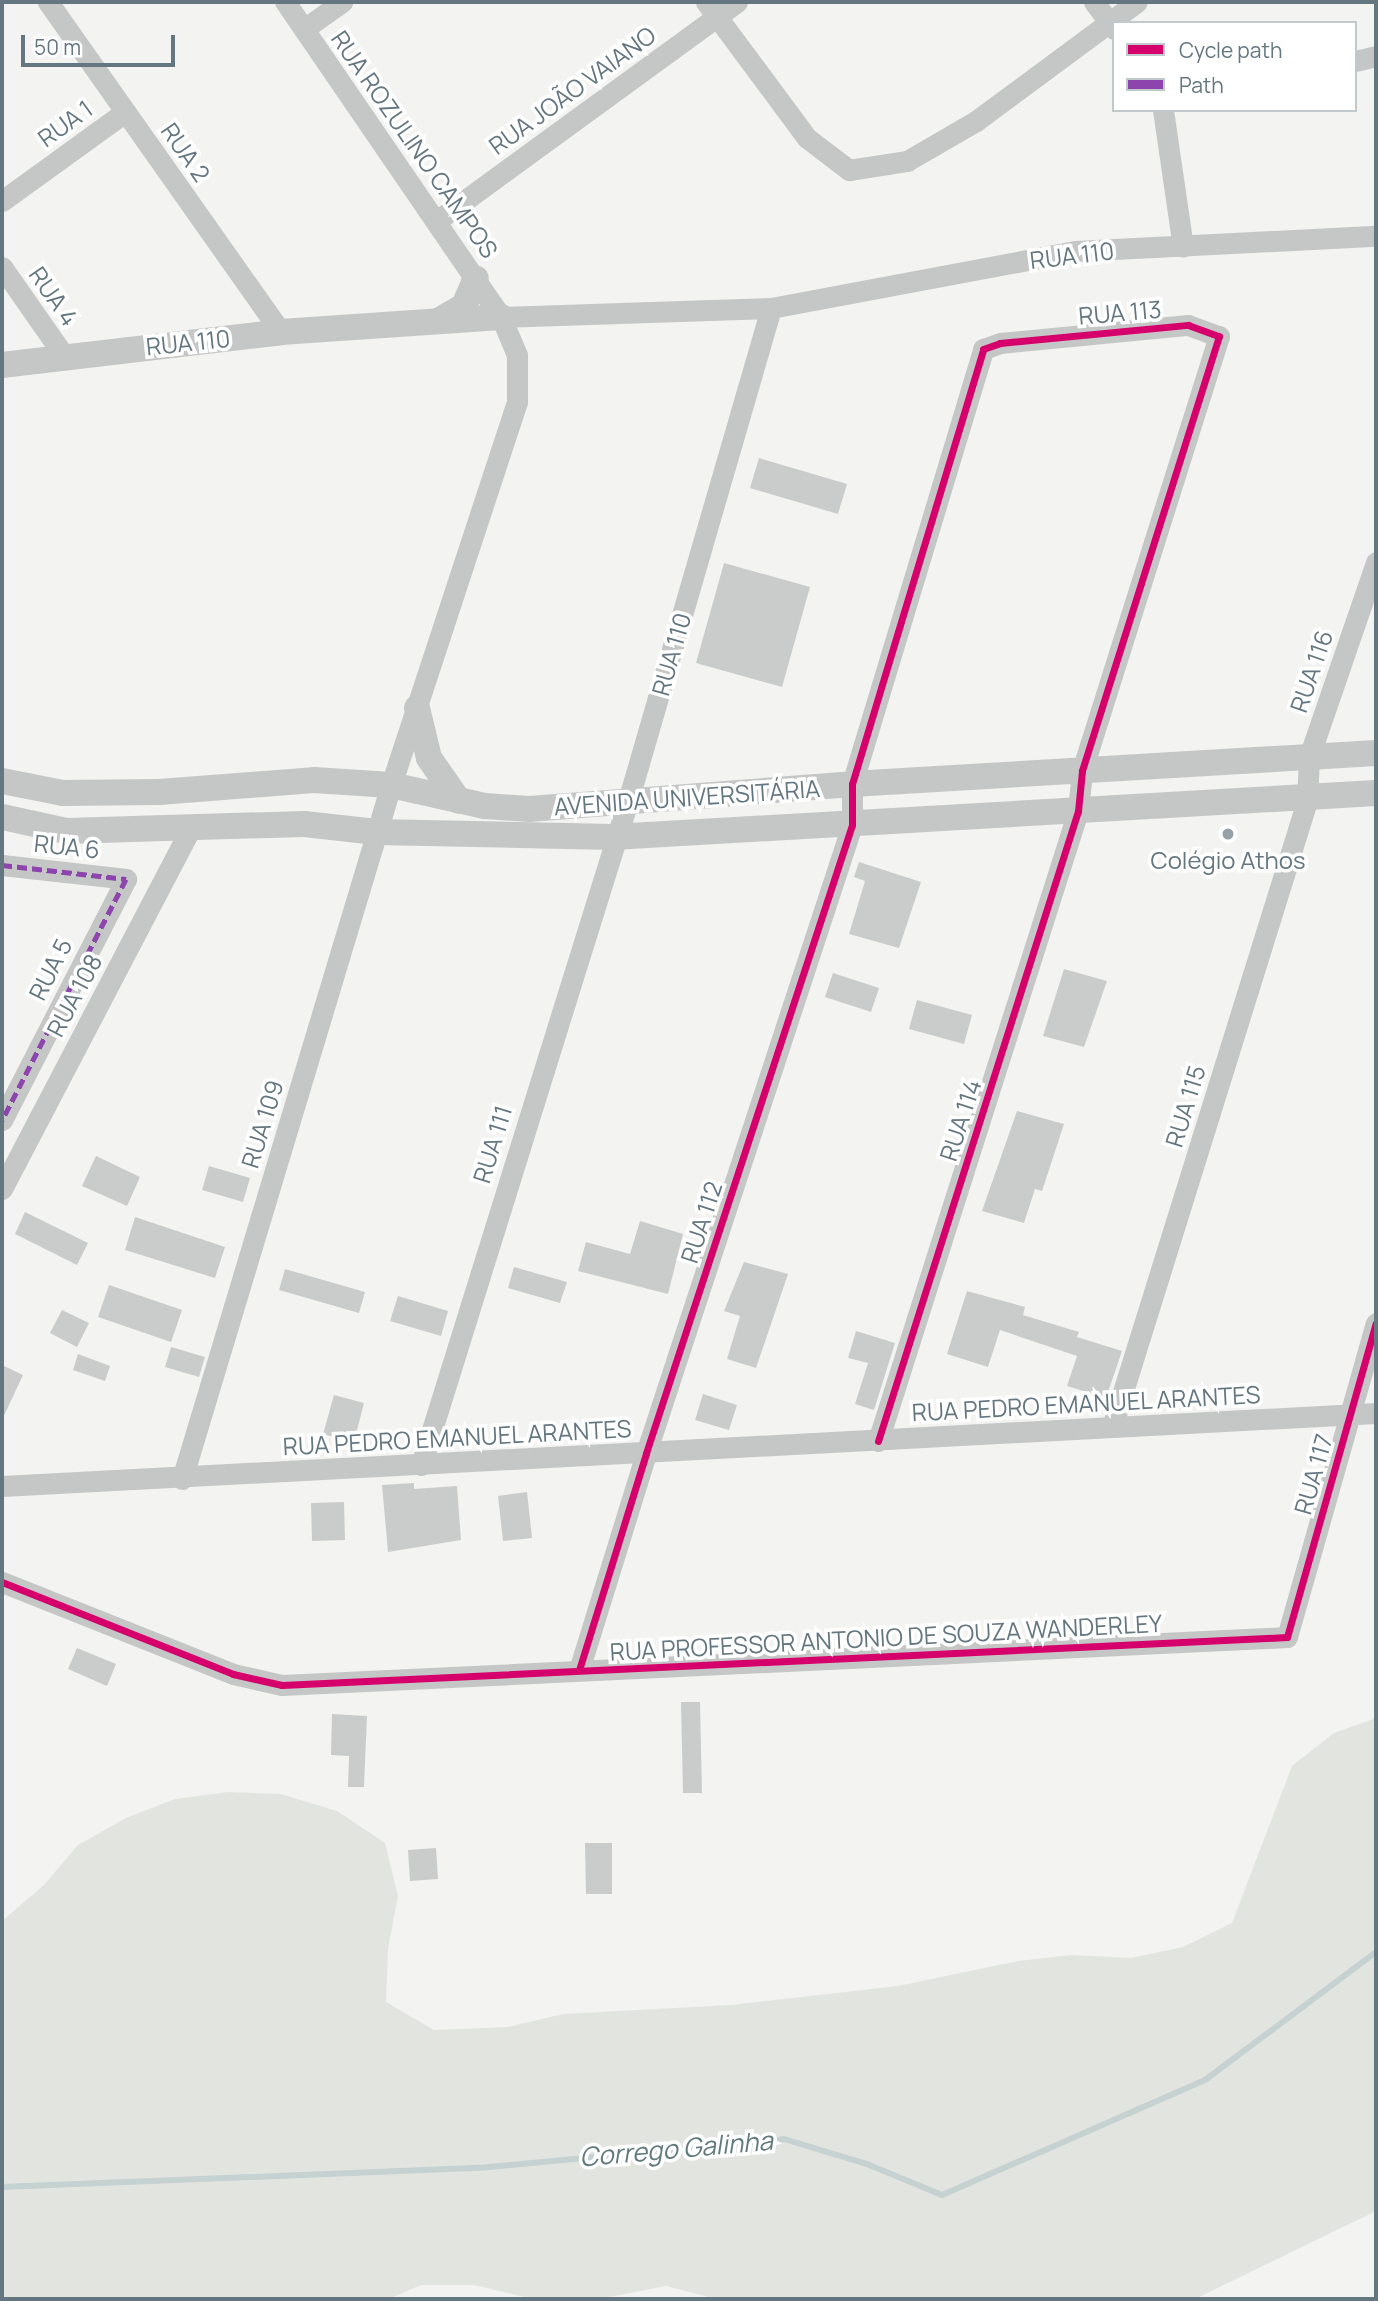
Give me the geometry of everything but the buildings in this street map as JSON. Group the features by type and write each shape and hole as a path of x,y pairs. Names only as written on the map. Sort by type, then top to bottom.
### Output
{"street":[{"name":"RUA 2","path":"48,2 281,332"},
{"name":"RUA ROZULINO CAMPOS","path":"285,2 438,220 501,317"},
{"path":"304,29 342,2"},
{"name":"RUA JOÃO VAIANO","path":"438,220 710,9 737,2"},
{"path":"710,9 807,138 849,170 908,161 976,121 1111,26 1094,2"},
{"path":"1116,21 1137,2"},
{"path":"1357,61 1376,56"},
{"name":"RUA 1","path":"2,201 125,112"},
{"path":"1163,112 1183,247"},
{"name":"RUA 110","path":"2,365 281,332 501,317 771,308 1075,251 1376,236"},
{"name":"RUA 4","path":"2,267 64,356"},
{"path":"438,321 464,306 476,278"},
{"name":"RUA 110","path":"613,837 628,801 771,308"},
{"path":"391,785 517,402 517,355 501,317"},
{"name":"RUA 113","path":"852,784 983,349 1000,343 1188,325 1219,336 1082,771 1078,811"},
{"name":"RUA 116","path":"1307,801 1309,757 1376,562"},
{"path":"417,708 429,758 459,801"},
{"name":"AVENIDA UNIVERSITÁRIA","path":"2,781 63,793 288,782 391,785 459,801 529,809 852,784 1376,753"},
{"path":"288,782 296,824"},
{"name":"RUA 112","path":"579,1671 646,1453 852,824 852,784"},
{"name":"RUA 109","path":"182,1479 391,785"},
{"name":"AVENIDA UNIVERSITÁRIA","path":"2,817 66,831 192,825 296,824 377,832 613,837 1307,801 1376,793"},
{"name":"RUA 115","path":"1112,1427 1307,801"},
{"name":"RUA 114","path":"878,1441 1078,811"},
{"name":"RUA 108","path":"2,1189 192,825"},
{"name":"RUA 111","path":"421,1465 613,837"},
{"name":"RUA 6","path":"2,866 126,879"},
{"name":"RUA 5","path":"2,1120 126,879"},
{"name":"RUA 117","path":"1287,1637 1376,1322"},
{"name":"RUA PEDRO EMANUEL ARANTES","path":"2,1486 182,1479 1376,1413"},
{"name":"RUA PROFESSOR ANTONIO DE SOUZA WANDERLEY","path":"2,1582 233,1674 282,1685 1287,1637"}],"shaded area":[{"path":"1376,1718 1376,2211 1195,2299 716,2299 666,2286 599,2299 533,2299 474,2285 421,2285 389,2299 2,2299 2,1921 44,1885 78,1845 126,1818 175,1799 228,1792 281,1794 337,1811 385,1843 398,1896 388,1949 386,2002 434,2030 508,2027 563,2014 731,2005 898,1986 1018,1961 1072,1955 1131,1958 1183,1947 1232,1923 1292,1766 1334,1733"}],"waterway":[{"name":"Corrego Galinha","path":"2,2187 479,2168 784,2139 867,2164 942,2195 1205,2080 1376,1952"}],"marked path":[{"path":"2,865 126,879 2,1120"}],"cycle path":[{"path":"579,1670 646,1453 852,825 852,784 983,349 1000,343 1188,325 1219,336 1082,771 1078,811 878,1441"},
{"path":"2,1582 233,1674 282,1685 1287,1637 1376,1323"}],"place":[{"name":"Colégio Athos","path":"1228,834"}]}
